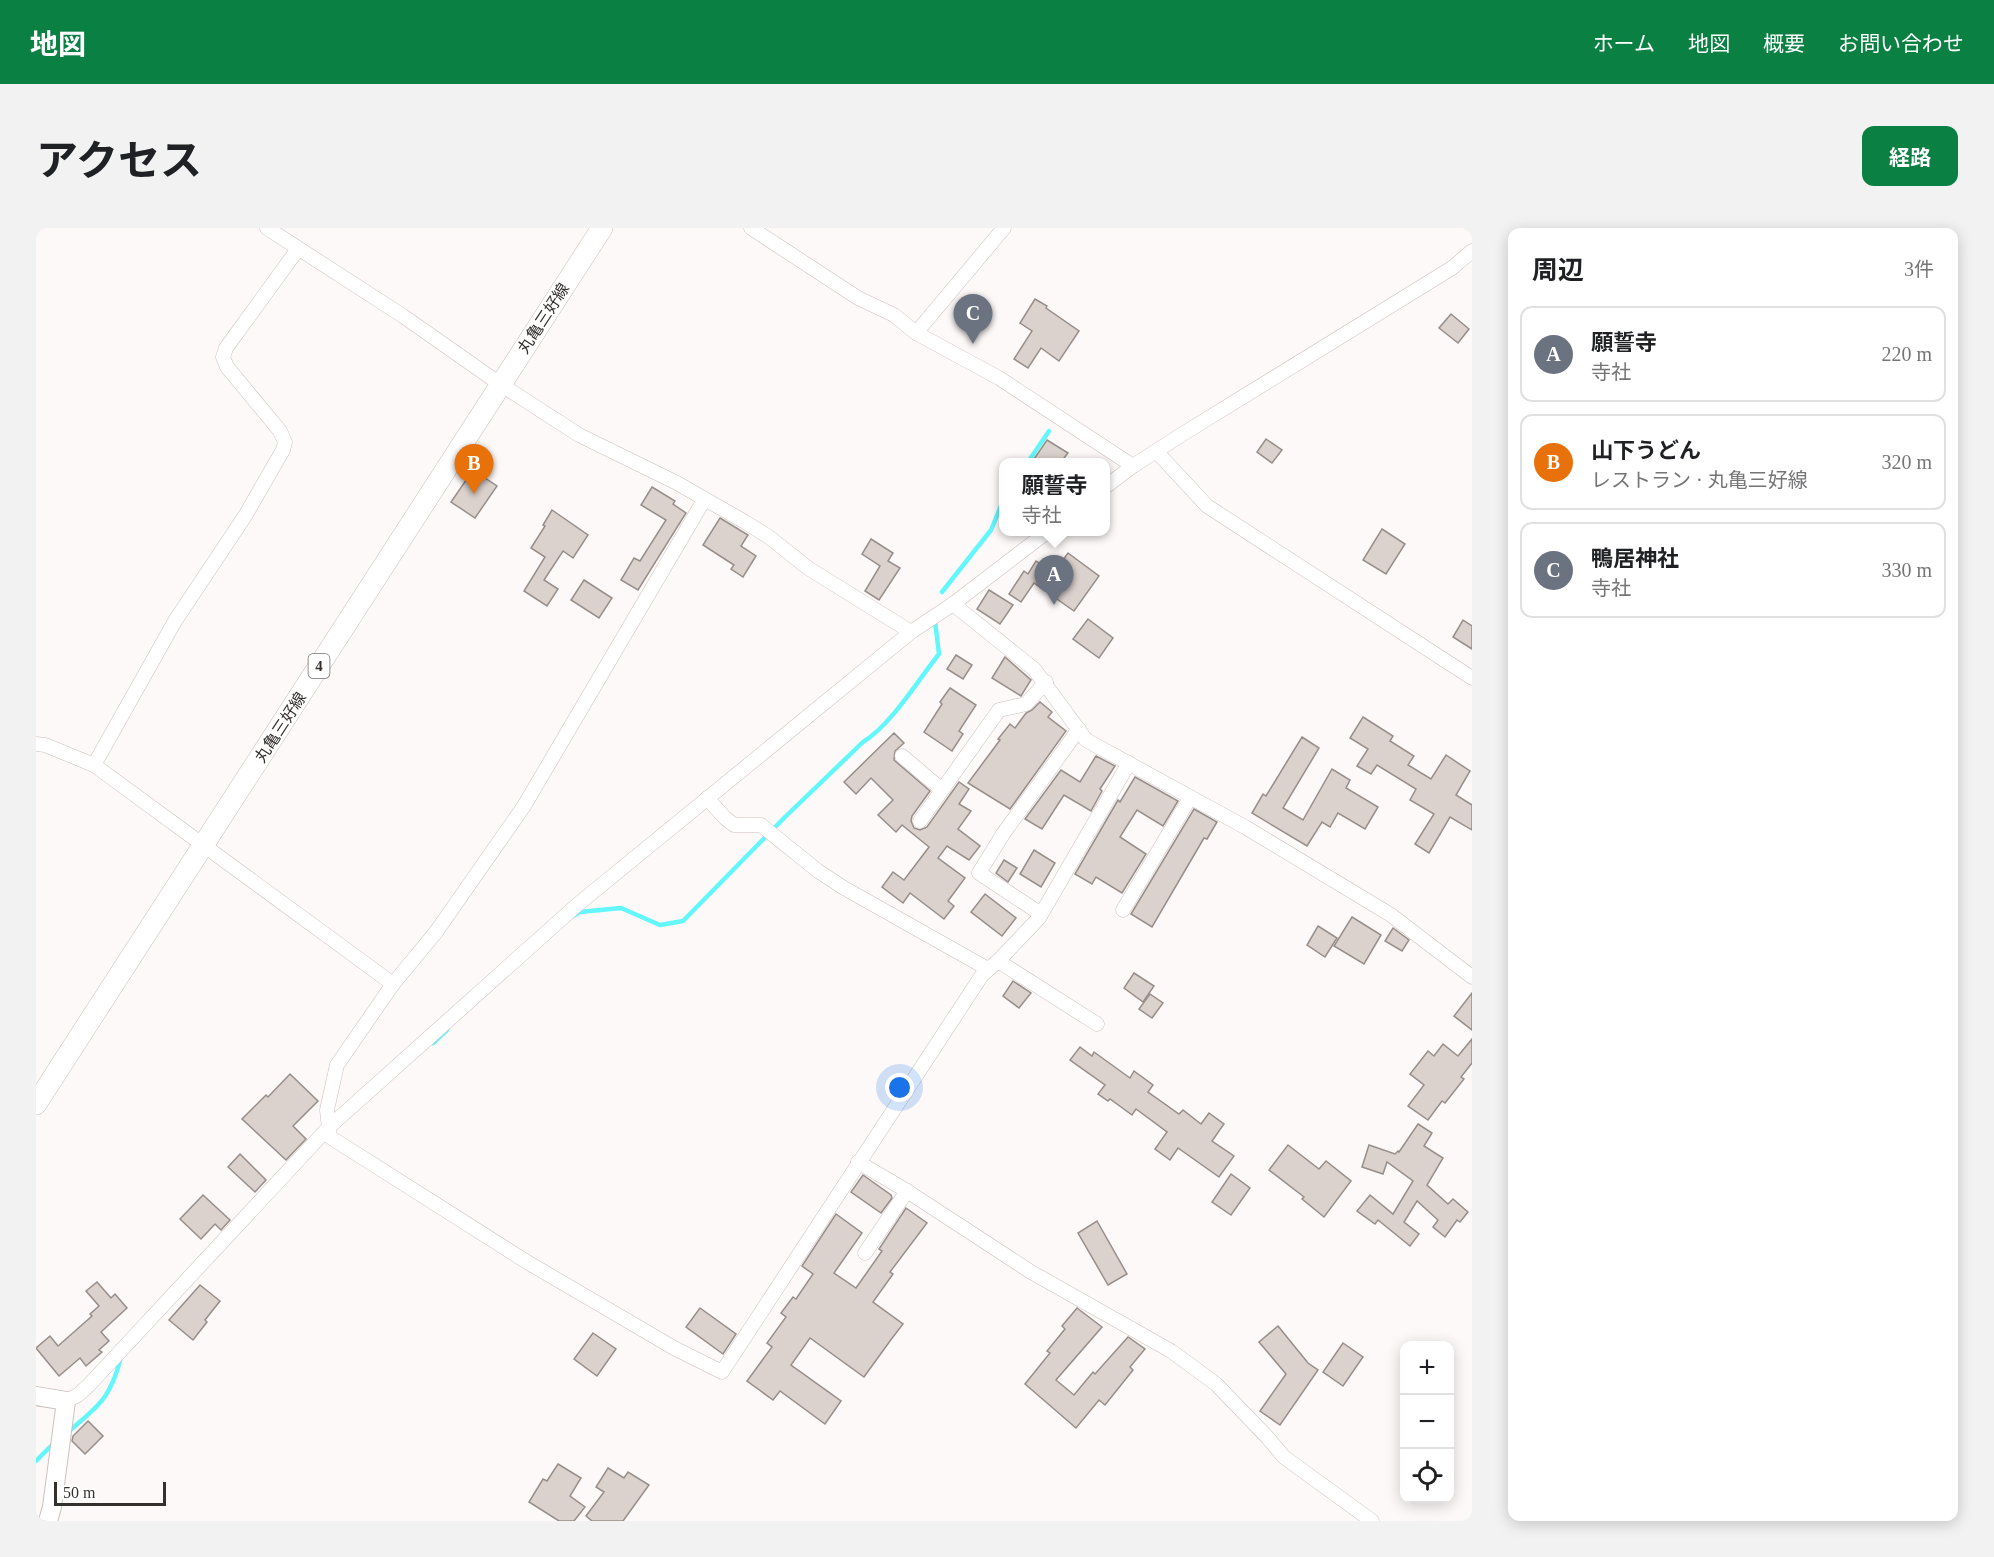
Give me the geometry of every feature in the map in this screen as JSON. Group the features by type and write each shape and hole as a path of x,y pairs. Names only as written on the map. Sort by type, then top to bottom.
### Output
{"main road":[{"name":"丸亀三好線","path":"36,1104 602,228"},
{"path":"36,1396 66,1401 52,1507 48,1521"}],"street":[{"path":"267,228 403,316 500,384 579,435 677,483 769,537 808,568 911,632"},
{"path":"751,228 858,298 894,315 916,333 999,378 1133,466"},
{"path":"916,333 1004,228"},
{"path":"94,765 175,621 245,516 283,450 285,442 280,431 227,367 223,357 226,348 298,249"},
{"path":"1110,483 1155,451 1423,287 1452,268 1472,251"},
{"path":"1155,451 1208,506 1472,678"},
{"path":"704,500 524,806 436,932 393,984 337,1065 327,1110 330,1132 527,1262 674,1348 722,1372 981,975 1041,914 1129,763"},
{"path":"66,1401 78,1395 88,1386 330,1132 577,904 911,632 953,604 1041,536"},
{"path":"953,604 1009,646 1034,669 1046,682 1086,740 1245,827 1391,915 1472,977"},
{"path":"920,821 999,710 1026,704 1046,682"},
{"path":"1041,914 979,873 1003,834 1078,729"},
{"path":"36,744 45,745 94,765 393,984"},
{"path":"902,756 941,789"},
{"path":"707,798 734,825 761,825 818,871 844,888 993,965 1097,1024"},
{"path":"1123,910 1190,798"},
{"path":"858,1162 908,1191 1031,1272 1171,1351 1216,1384 1284,1457 1372,1521"},
{"path":"865,1252 908,1191"}],"building":[{"path":"1035,299 1079,331 1059,361 1041,348 1028,368 1014,359 1032,331 1020,323"},
{"path":"1451,314 1469,329 1458,343 1439,328"},
{"path":"1266,439 1282,450 1272,463 1257,452"},
{"path":"1047,440 1068,453 1064,458 1035,458"},
{"path":"473,470 497,486 475,518 451,502"},
{"path":"652,487 675,501 673,504 686,513 638,590 621,580 634,558 640,561 666,520 641,505"},
{"path":"552,510 588,535 573,558 563,551 544,580 558,589 547,606 524,591 545,557 531,548"},
{"path":"720,518 748,535 741,546 756,556 743,577 731,569 734,565 703,545"},
{"path":"1382,529 1405,544 1386,574 1363,560"},
{"path":"871,539 893,553 888,561 900,568 879,600 865,591 880,566 862,554"},
{"path":"1068,553 1099,576 1074,611 1034,583 1021,602 1009,594 1024,571 1028,574 1036,561 1054,572"},
{"path":"584,580 612,598 599,618 571,600"},
{"path":"989,590 1013,605 1000,624 977,609"},
{"path":"1088,619 1113,638 1099,658 1073,639"},
{"path":"1463,620 1472,626 1472,649 1453,637"},
{"path":"956,655 972,665 963,679 947,669"},
{"path":"1005,657 1031,680 1021,696 992,678"},
{"path":"950,688 976,705 959,731 963,734 952,751 924,732"},
{"path":"1040,702 1052,712 1048,717 1066,731 1010,809 968,783 1010,724 1015,728 1026,713"},
{"path":"1363,717 1393,736 1390,741 1414,756 1408,765 1431,779 1446,755 1470,771 1456,795 1472,805 1472,830 1450,817 1429,853 1415,844 1434,814 1410,800 1416,789 1377,765 1371,774 1357,766 1368,749 1350,738"},
{"path":"894,733 904,743 895,751 894,760 930,791 912,816 911,821 914,828 920,830 927,827 959,782 969,789 959,804 971,811 958,829 980,846 969,860 947,846 938,858 965,878 948,901 954,906 944,919 910,893 903,903 882,887 893,872 904,880 929,847 902,825 896,832 878,815 893,800 871,778 856,794 844,782"},
{"path":"1302,737 1319,748 1283,808 1303,820 1332,769 1350,780 1346,788 1378,807 1365,829 1338,813 1330,827 1322,822 1307,846 1252,813 1263,794 1266,796"},
{"path":"1096,756 1115,766 1100,789 1102,791 1091,811 1064,795 1042,829 1025,819 1061,770 1080,782"},
{"path":"1135,777 1178,801 1163,826 1137,810 1120,837 1146,854 1122,893 1096,877 1092,884 1075,874 1118,800 1120,802"},
{"path":"1194,809 1217,822 1207,839 1204,838 1152,927 1131,914"},
{"path":"1034,850 1055,863 1041,887 1020,874"},
{"path":"1004,860 1017,868 1008,882 996,873"},
{"path":"985,894 1016,918 1002,936 971,912"},
{"path":"1352,917 1381,935 1364,964 1334,946"},
{"path":"1318,926 1337,938 1325,957 1307,945"},
{"path":"1393,928 1409,940 1402,951 1385,941"},
{"path":"1134,973 1154,986 1143,1002 1124,988"},
{"path":"1013,981 1031,993 1019,1008 1003,996"},
{"path":"1472,993 1472,1030 1454,1016"},
{"path":"1150,994 1163,1003 1152,1018 1139,1009"},
{"path":"1472,1039 1472,1063 1461,1077 1464,1079 1445,1103 1442,1101 1428,1120 1408,1106 1424,1085 1410,1074 1428,1051 1434,1056 1443,1044 1458,1056"},
{"path":"1080,1047 1092,1056 1094,1052 1130,1078 1134,1071 1153,1085 1148,1092 1179,1114 1183,1110 1201,1124 1209,1113 1224,1124 1212,1141 1234,1156 1219,1177 1178,1148 1170,1160 1155,1149 1167,1132 1136,1109 1132,1115 1110,1099 1108,1101 1098,1094 1105,1085 1070,1060"},
{"path":"290,1074 318,1101 293,1126 306,1139 286,1160 242,1119"},
{"path":"1418,1124 1432,1133 1424,1146 1443,1158 1427,1185 1448,1204 1453,1199 1468,1212 1460,1222 1457,1220 1445,1237 1433,1227 1438,1220 1417,1201 1404,1222 1419,1234 1410,1246 1378,1220 1375,1224 1357,1211 1370,1195 1393,1214 1413,1181 1387,1162 1383,1174 1362,1167 1369,1145 1395,1154 1399,1152"},
{"path":"1288,1145 1319,1169 1326,1161 1351,1181 1324,1217 1302,1199 1304,1197 1269,1170"},
{"path":"240,1154 266,1180 255,1192 228,1167"},
{"path":"1231,1174 1250,1188 1231,1215 1212,1202"},
{"path":"863,1175 891,1195 892,1198 881,1213 851,1192"},
{"path":"203,1195 230,1220 221,1230 215,1224 201,1239 180,1219"},
{"path":"906,1208 927,1223 890,1272 893,1274 873,1302 903,1324 864,1377 810,1338 791,1365 841,1401 825,1424 780,1391 773,1400 747,1381 772,1347 767,1343 786,1317 781,1313 793,1297 796,1299 813,1274 802,1266 836,1214 862,1233 834,1273 856,1288 882,1251 879,1249"},
{"path":"1097,1221 1127,1274 1108,1285 1078,1233"},
{"path":"97,1282 111,1298 115,1294 127,1308 101,1332 109,1341 99,1350 102,1352 86,1366 80,1358 59,1376 36,1348 50,1336 58,1346 92,1316 90,1314 99,1306 86,1291"},
{"path":"200,1285 220,1301 193,1340 169,1320"},
{"path":"700,1308 736,1334 723,1354 686,1327"},
{"path":"1077,1308 1102,1327 1056,1380 1074,1395 1128,1337 1145,1349 1130,1367 1133,1370 1105,1405 1099,1400 1076,1428 1025,1384 1050,1353 1047,1351 1065,1329 1062,1326"},
{"path":"1278,1326 1308,1363 1318,1370 1280,1425 1260,1411 1286,1374 1259,1342"},
{"path":"593,1333 616,1349 597,1376 574,1359"},
{"path":"1343,1343 1363,1357 1343,1386 1323,1372"},
{"path":"88,1421 103,1436 85,1454 72,1441 73,1436"},
{"path":"558,1464 581,1478 570,1496 585,1507 574,1521 559,1521 529,1502 543,1479 547,1481"},
{"path":"608,1468 624,1478 628,1472 649,1485 623,1521 592,1521 586,1516 604,1492 596,1487"}],"waterway":[{"path":"1031,458 1049,431"},
{"path":"942,592 991,530 999,511"},
{"path":"573,916 580,912 621,908 660,925 683,921 784,818 894,714 939,654 935,621"},
{"path":"433,1043 447,1030"},
{"path":"67,1433 108,1393 121,1357"},
{"path":"36,1461 53,1444"}],"place":[{"name":"鴨居神社","path":"973,344"},
{"name":"山下うどん","path":"474,494"},
{"name":"願誓寺","path":"1054,605"}]}
